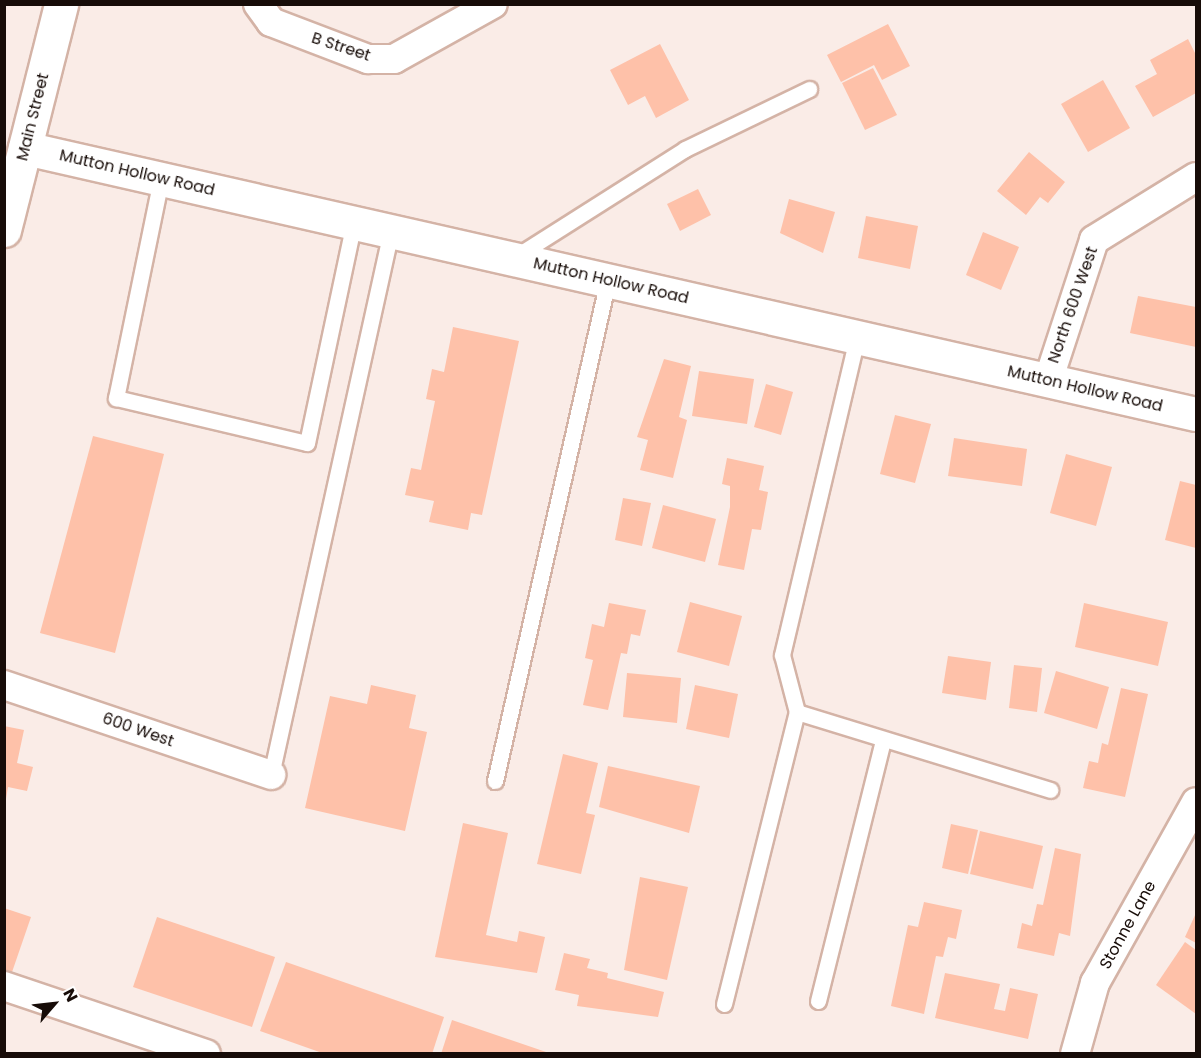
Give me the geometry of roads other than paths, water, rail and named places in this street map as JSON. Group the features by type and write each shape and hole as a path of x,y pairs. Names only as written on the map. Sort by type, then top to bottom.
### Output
{"street":[{"name":"Main Street","path":"4,230 61,4"},
{"name":"B Street","path":"258,4 271,22 368,59 386,59 420,48 493,4"},
{"name":"Mutton Hollow Road","path":"25,148 1197,414"},
{"name":"North 600 West","path":"1048,381 1094,240 1197,177"},
{"name":"600 West","path":"4,685 271,775"},
{"name":"Stonne Lane","path":"1075,1053 1095,983 1197,802"},
{"path":"4,986 206,1053"}],"lane":[{"path":"513,258 685,149 809,89"},
{"path":"161,179 116,398 307,443 354,222"},
{"path":"271,775 391,231"},
{"path":"495,781 608,280"},
{"path":"724,1004 797,712 782,655 857,337"},
{"path":"797,712 883,741 1050,790"},
{"path":"818,1001 883,741"}]}
